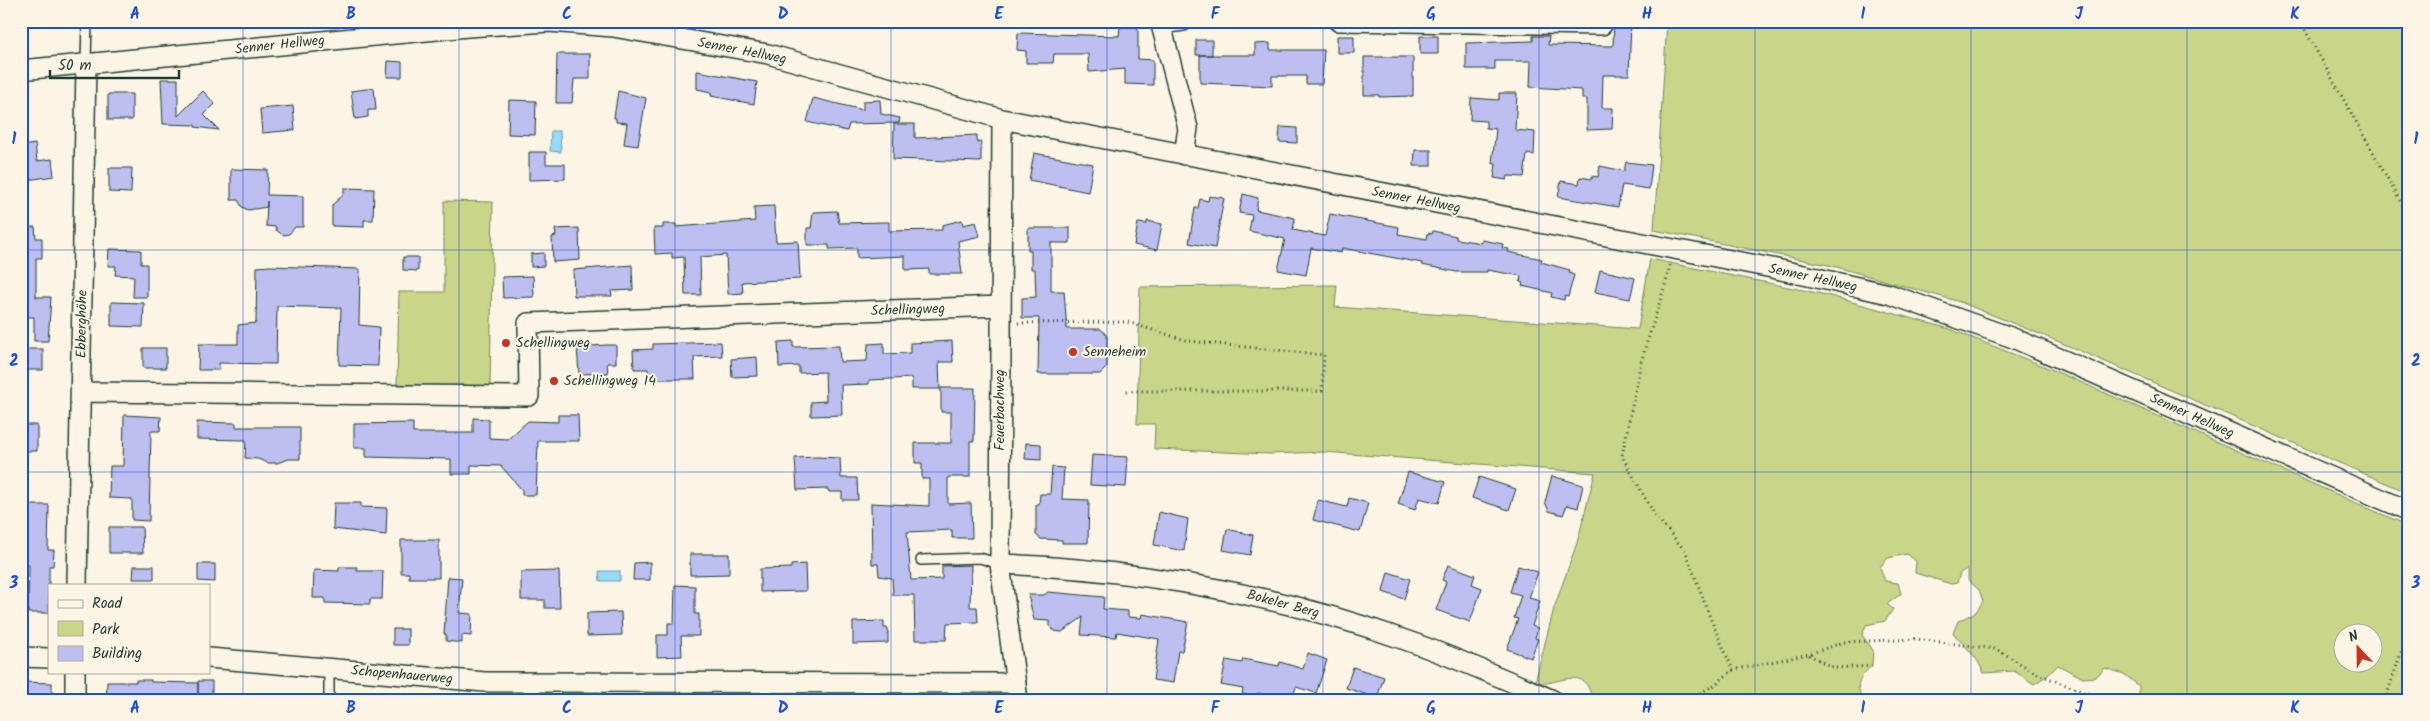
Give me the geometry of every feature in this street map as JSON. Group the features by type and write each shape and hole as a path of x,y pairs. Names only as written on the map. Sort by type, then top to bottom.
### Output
{"street":[{"path":"1183,21 1160,23 1188,128 1184,155"},
{"path":"1338,21 1602,25"},
{"name":"Senner Hellweg","path":"21,70 459,28 549,22 613,27 768,54 1002,119 1672,251 1772,268 1889,294 2013,338 2409,510"},
{"name":"Ebberghöhe","path":"77,584 86,64"},
{"name":"Feuerbachweg","path":"1002,119 1000,564 1017,692"},
{"name":"Schellingweg","path":"81,392 529,396 528,323 1000,315"},
{"name":"Bokeler Berg","path":"1000,564 1062,566 1120,572 1222,589 1282,603 1406,640 1553,700"},
{"path":"21,657 48,658"},
{"name":"Schopenhauerweg","path":"210,658 485,682 1017,692"},
{"path":"75,674 75,700"}],"lane":[{"path":"86,64 88,21"},
{"path":"921,560 980,558 1000,564"},
{"path":"329,668 329,700"}],"path":[{"path":"2300,21 2409,217"},
{"path":"1672,251 1666,282 1641,362 1622,456 1654,514 1686,552 1711,620 1733,670"},
{"path":"1000,315 1127,322 1188,341 1324,355 1322,391 1126,391"},
{"path":"2385,700 2409,630"},
{"path":"1687,700 1713,686 1733,670 1808,654 1844,642 1918,639 1996,649 2038,674 2086,692 2145,700"},
{"path":"1808,654 1834,668 1874,666"},
{"path":"2162,700 2179,700"}],"green space":[{"path":"1667,21 2409,21 2409,493 2057,341 1960,302 1833,266 1654,230"},
{"path":"444,201 493,202 490,387 397,385 399,292 444,292"},
{"path":"1650,259 1827,295 1950,329 2046,367 2409,526 2409,700 2136,700 2139,696 2139,686 2124,674 2105,668 2096,677 2083,678 2058,665 2048,675 2034,684 2014,671 1984,673 1976,658 1953,633 1958,621 1976,612 1983,601 1979,590 1968,580 1968,568 1960,573 1957,583 1951,584 1915,573 1916,561 1907,554 1888,558 1880,567 1885,581 1898,583 1901,594 1887,604 1893,609 1885,621 1866,625 1862,635 1873,650 1872,665 1861,677 1859,684 1862,700 1592,700 1589,688 1583,681 1568,679 1543,683 1535,682 1554,608 1577,543 1595,473 1324,452 1269,454 1154,449 1155,424 1137,424 1140,287 1337,285 1335,307 1638,329"}],"water":[{"path":"551,131 560,131 561,152 550,151"},
{"path":"599,571 620,571 620,581 600,581"}],"building":[{"path":"1614,21 1631,21 1629,75 1603,75 1602,108 1613,108 1612,129 1587,130 1587,99 1582,99 1582,90 1530,87 1531,61 1495,61 1495,69 1466,69 1466,43 1533,41 1533,36 1549,36 1548,45 1613,46"},
{"path":"1120,27 1138,27 1138,59 1153,60 1153,85 1125,84 1125,69 1089,72 1088,54 1054,54 1053,63 1026,63 1026,51 1017,50 1018,33 1119,36"},
{"path":"1337,36 1354,36 1354,53 1337,53"},
{"path":"1420,36 1438,36 1438,54 1420,54"},
{"path":"1196,40 1212,40 1212,55 1196,55"},
{"path":"1270,43 1270,50 1324,50 1322,84 1306,84 1306,76 1272,76 1272,86 1200,83 1200,55 1255,55 1255,44"},
{"path":"557,54 590,54 590,79 574,79 572,103 556,103"},
{"path":"1364,57 1413,57 1413,96 1379,97 1379,95 1364,95"},
{"path":"388,61 402,62 402,77 387,77"},
{"path":"697,71 757,82 754,104 711,96 711,92 697,89"},
{"path":"161,79 178,79 178,116 203,91 215,104 204,115 219,130 195,127 195,125 163,124"},
{"path":"374,88 376,110 368,110 368,117 355,119 351,91"},
{"path":"618,91 646,98 638,146 624,144 627,123 616,122 616,118 614,118"},
{"path":"1499,93 1517,93 1515,130 1535,132 1534,155 1527,154 1524,177 1508,176 1507,180 1494,178 1496,164 1492,163 1496,129 1486,128 1486,121 1470,120 1471,98 1499,100"},
{"path":"108,94 132,94 132,120 108,120"},
{"path":"813,98 863,110 863,101 880,100 881,114 900,118 899,123 849,124 847,131 807,122"},
{"path":"509,100 536,101 535,135 508,134"},
{"path":"293,106 295,130 262,133 260,109"},
{"path":"894,124 915,124 915,138 977,135 977,142 981,142 981,162 893,159"},
{"path":"1280,127 1297,128 1297,143 1279,142"},
{"path":"35,144 37,161 52,159 54,176 21,181 21,146"},
{"path":"1415,150 1431,150 1431,166 1414,166"},
{"path":"529,152 546,152 546,164 565,164 565,179 529,180"},
{"path":"1034,153 1093,164 1088,192 1029,180"},
{"path":"1626,162 1652,165 1649,189 1622,185 1618,207 1558,197 1561,181 1579,184 1580,177 1592,179 1592,176 1598,177 1600,166 1624,171"},
{"path":"109,168 132,168 131,193 109,192"},
{"path":"231,169 268,170 267,195 303,196 303,227 295,227 289,234 283,235 276,230 276,227 266,226 267,207 248,210 242,207 238,200 231,200"},
{"path":"344,188 374,189 373,220 364,220 364,227 332,226 332,205 344,194"},
{"path":"1243,194 1258,198 1256,210 1295,218 1293,230 1325,236 1330,214 1399,227 1398,234 1427,239 1428,233 1432,234 1433,231 1456,236 1456,239 1482,243 1482,240 1503,244 1502,248 1509,249 1508,252 1542,259 1541,262 1570,270 1569,273 1574,275 1568,297 1565,296 1564,300 1551,297 1552,293 1522,286 1523,283 1520,282 1521,276 1487,270 1487,272 1457,272 1422,265 1422,263 1342,248 1341,253 1311,248 1306,275 1278,270 1285,239 1249,231 1252,215 1239,213"},
{"path":"1209,196 1224,198 1215,248 1189,243 1195,208 1198,208 1200,199 1208,201"},
{"path":"774,206 776,242 798,241 800,279 742,282 743,293 728,294 726,255 700,257 701,295 685,295 684,257 672,258 672,253 655,254 654,228 663,228 663,224 676,224 676,227 755,221 754,207"},
{"path":"837,211 839,223 889,222 889,231 942,230 942,225 962,220 963,225 976,222 980,236 958,241 962,274 929,274 929,269 905,270 905,256 857,258 857,248 829,249 829,245 807,245 807,228 811,228 813,212"},
{"path":"1147,221 1162,224 1157,250 1134,245 1138,223 1147,224"},
{"path":"24,227 35,227 36,238 42,238 42,258 36,258 36,297 51,297 48,341 34,341 34,317 21,317"},
{"path":"579,228 580,260 553,262 552,237 556,236 555,229"},
{"path":"1028,228 1070,228 1070,243 1051,243 1051,291 1064,291 1067,329 1101,329 1107,336 1107,367 1100,374 1038,374 1039,318 1022,318 1022,298 1036,297 1035,269 1031,269 1031,250 1028,250"},
{"path":"109,249 141,250 141,264 147,264 147,297 133,297 134,276 115,275 116,266 108,266"},
{"path":"544,253 544,266 531,267 531,254"},
{"path":"403,257 418,257 418,271 403,270"},
{"path":"632,265 633,290 611,291 612,296 574,296 573,270"},
{"path":"257,267 360,269 359,325 379,327 378,366 339,365 341,308 277,306 276,364 219,363 219,370 198,370 199,344 238,344 238,325 256,323"},
{"path":"1600,270 1635,278 1630,299 1595,292"},
{"path":"533,276 534,297 503,298 502,277"},
{"path":"111,302 144,303 143,327 111,326"},
{"path":"793,341 793,347 839,346 840,362 867,361 868,344 884,343 884,354 910,353 910,343 952,341 953,362 939,362 940,389 912,389 912,378 869,380 869,384 841,385 842,415 811,416 811,402 826,401 825,372 799,373 799,366 779,367 778,342"},
{"path":"721,342 722,356 694,357 695,379 648,379 648,369 634,369 633,350 653,349 653,344"},
{"path":"616,345 616,363 607,363 608,373 579,374 577,347"},
{"path":"143,348 166,348 166,368 143,368"},
{"path":"21,349 43,349 43,370 21,370"},
{"path":"757,357 758,376 732,377 731,359"},
{"path":"941,388 975,388 974,441 970,441 970,477 948,477 948,504 971,503 972,538 952,538 952,530 907,532 911,580 942,579 942,566 971,565 970,607 977,607 978,622 947,623 946,640 915,640 914,595 893,595 892,578 879,576 878,564 872,564 871,503 929,506 929,479 922,479 922,463 915,463 915,443 951,443 951,412 941,412"},
{"path":"124,415 161,417 160,431 151,431 149,521 132,520 132,499 109,498 110,466 123,466"},
{"path":"558,415 578,415 579,441 538,441 536,495 522,495 522,490 501,466 471,465 471,474 451,474 451,459 366,457 366,448 354,448 354,424 413,423 413,433 473,433 473,418 489,419 489,438 508,439 528,421 558,422"},
{"path":"197,422 236,423 236,427 300,427 300,459 268,463 258,459 245,458 246,440 197,439"},
{"path":"21,425 37,425 37,451 21,451"},
{"path":"1026,443 1041,444 1041,460 1025,459"},
{"path":"1092,455 1128,457 1126,487 1090,485"},
{"path":"795,458 840,458 841,478 857,478 858,500 842,500 842,492 829,492 828,489 797,490"},
{"path":"1052,467 1064,468 1062,499 1089,500 1088,543 1062,543 1062,540 1041,539 1036,535 1036,504 1039,504 1040,494 1050,494"},
{"path":"1408,472 1445,482 1439,503 1419,498 1415,510 1398,504"},
{"path":"1552,476 1583,485 1578,508 1567,505 1563,515 1549,511 1545,502"},
{"path":"1479,477 1516,489 1509,510 1472,498"},
{"path":"1349,498 1368,503 1360,532 1313,520 1318,500 1347,507"},
{"path":"334,503 361,503 361,507 387,508 386,535 333,529"},
{"path":"21,505 49,505 48,550 54,550 53,566 49,566 48,613 28,613 29,565 25,565 25,542 21,542"},
{"path":"1159,512 1188,519 1184,551 1154,545"},
{"path":"109,527 142,527 143,553 109,553"},
{"path":"1227,529 1253,535 1250,555 1223,550"},
{"path":"401,540 439,540 439,578 409,578 409,573 401,573"},
{"path":"690,554 729,554 729,574 690,575"},
{"path":"650,562 650,580 633,580 634,563"},
{"path":"198,564 215,564 215,582 198,581"},
{"path":"805,564 806,591 760,592 760,569 791,568 791,565"},
{"path":"1448,565 1475,575 1472,584 1482,588 1470,622 1436,610 1446,582 1442,580"},
{"path":"134,566 154,566 154,579 133,579"},
{"path":"1518,566 1538,572 1529,598 1540,601 1532,626 1538,628 1535,638 1538,639 1531,658 1507,649 1518,619 1514,618 1521,595 1510,592"},
{"path":"339,567 357,567 357,571 383,571 382,599 370,599 370,604 325,603 325,598 313,598 314,570 339,571"},
{"path":"559,571 560,608 545,608 545,600 521,600 521,572"},
{"path":"1388,572 1410,579 1404,599 1383,592"},
{"path":"448,577 462,578 459,613 472,614 471,636 462,635 462,643 446,641 446,634 444,634"},
{"path":"675,585 695,586 695,614 699,614 699,636 681,636 682,656 657,657 657,635 668,635 668,623 674,623"},
{"path":"1048,592 1104,597 1103,609 1128,611 1128,617 1141,618 1142,614 1188,622 1182,651 1178,651 1173,683 1153,680 1159,639 1117,632 1116,637 1081,635 1083,617 1062,632 1054,631 1050,627 1050,621 1034,620 1028,595 1044,595"},
{"path":"621,612 622,635 587,636 587,613"},
{"path":"884,621 884,628 888,628 888,643 853,644 853,622"},
{"path":"393,629 408,629 408,645 393,645"},
{"path":"1308,653 1327,660 1316,693 1296,687 1292,700 1280,700 1258,693 1257,697 1242,694 1243,689 1221,685 1226,660 1242,663 1243,659 1279,666 1280,662 1303,669"},
{"path":"1353,667 1384,677 1377,698 1346,688"},
{"path":"136,680 198,683 198,700 106,700 107,682 136,682"},
{"path":"198,681 212,681 212,695 198,695"},
{"path":"21,682 52,683 52,700 21,700"}],"place":[{"name":"Schellingweg","path":"506,343"},
{"name":"Senneheim","path":"1073,352"},
{"name":"Schellingweg 14","path":"554,381"}]}
